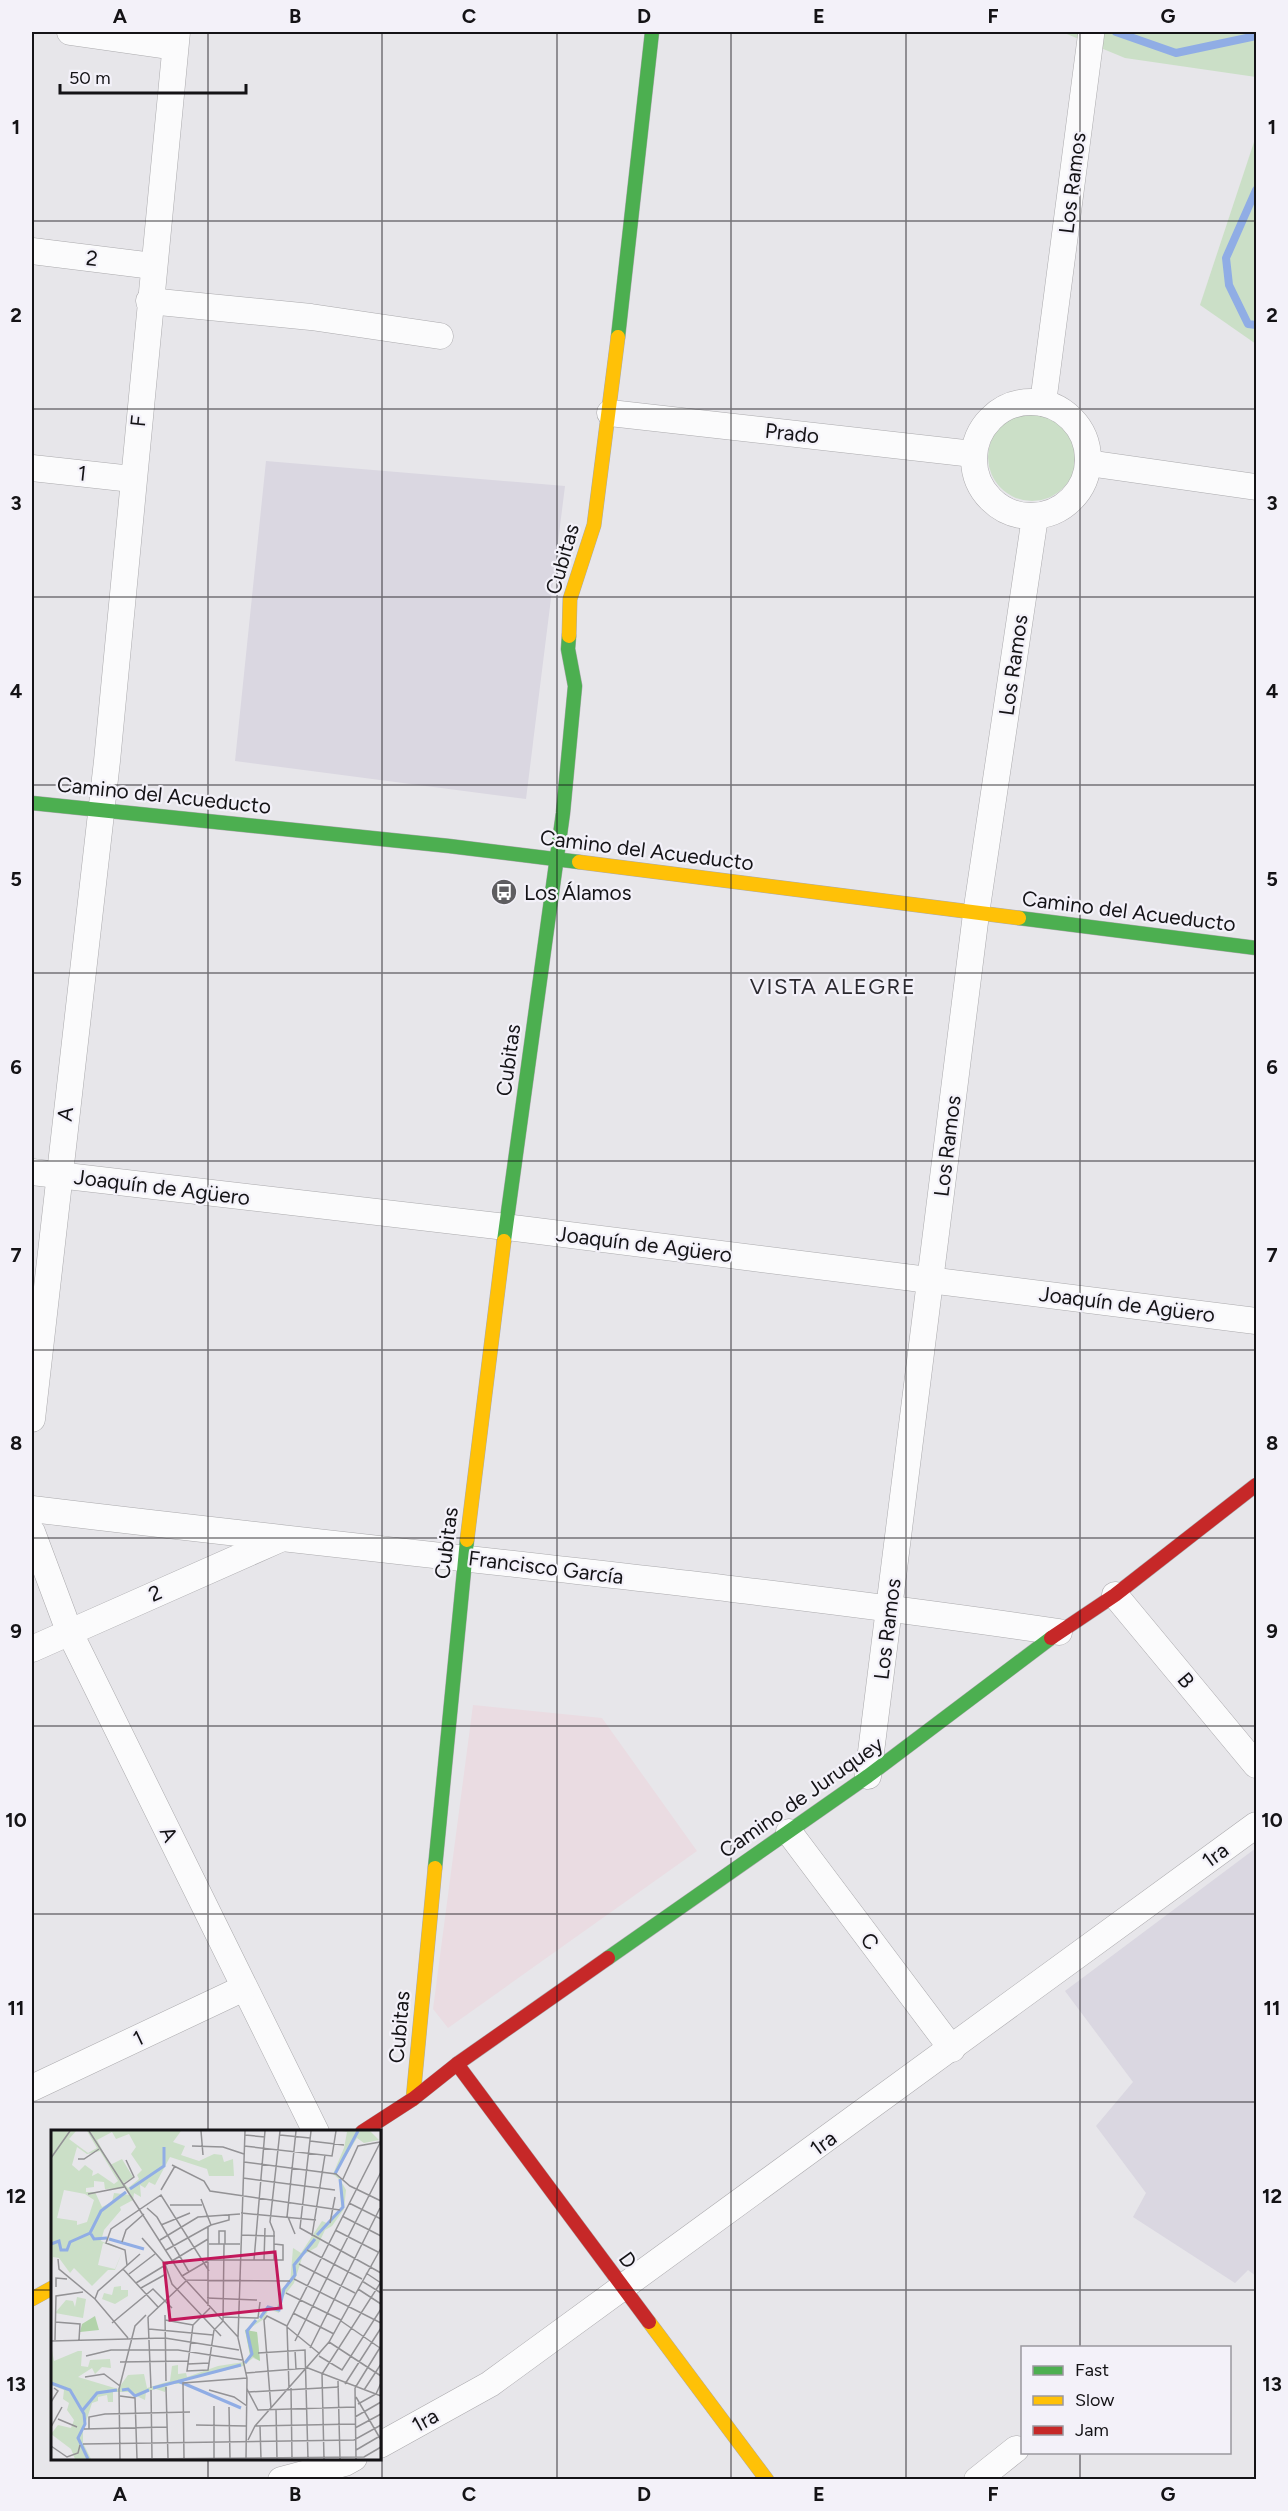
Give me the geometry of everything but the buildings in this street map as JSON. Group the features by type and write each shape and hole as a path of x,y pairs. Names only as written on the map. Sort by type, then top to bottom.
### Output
{"street":[{"path":"70,32 176,39"},
{"name":"Cubitas","path":"413,2099 465,1557 506,1227 557,859 574,686 568,649 570,599 594,525 610,413 652,32"},
{"name":"Los Ramos","path":"1043,403 1091,35"},
{"name":"F","path":"101,810 176,39"},
{"name":"2","path":"32,251 153,266"},
{"path":"149,301 311,317 440,336"},
{"path":"1024,402 1043,403 1059,409 1071,418 1081,431 1087,447 1088,463 1085,479 1077,494 1065,506 1051,514 1035,517 1015,515 997,506 983,492 975,474 973,454 978,435 989,419 1005,407 1024,402"},
{"name":"Prado","path":"610,413 973,454"},
{"path":"1088,463 1257,487"},
{"name":"1","path":"32,468 132,479"},
{"name":"Los Ramos","path":"868,1776 976,914 1035,517"},
{"name":"Camino del Acueducto","path":"32,803 557,859 1257,948"},
{"name":"A","path":"32,1419 57,1175 101,810"},
{"name":"Joaquín de Agüero","path":"32,1172 506,1227 1257,1321"},
{"name":"Camino de Juruquey","path":"365,2130 413,2099 458,2064 868,1776 1059,1632 1115,1595 1257,1485"},
{"name":"Francisco García","path":"32,1509 890,1607 1059,1632"},
{"name":"A","path":"32,1532 69,1631 315,2130"},
{"name":"2","path":"32,1648 279,1539"},
{"name":"B","path":"1115,1595 1257,1765"},
{"name":"1ra","path":"381,2444 490,2384 624,2289 1257,1825"},
{"name":"C","path":"789,1832 952,2049"},
{"name":"1","path":"32,2088 244,1988"},
{"name":"D","path":"458,2064 767,2480"},
{"path":"32,2299 51,2290"},
{"path":"977,2480 1016,2449"},
{"path":"281,2480 350,2460"}],"shaded area":[{"path":"266,461 565,486 526,799 235,761"},
{"path":"473,1705 602,1718 697,1851 448,2028 433,2009"},
{"path":"1256,1848 1256,2276 1248,2270 1235,2283 1133,2217 1146,2193 1096,2126 1133,2082 1065,1991"}],"green space":[{"path":"1062,32 1256,32 1256,77 1125,58"},
{"path":"1256,136 1256,344 1200,305"},
{"path":"1032,413 1049,416 1063,426 1073,440 1076,457 1073,474 1063,488 1049,498 1032,501 1015,498 1001,488 991,474 988,457 991,440 1001,426 1015,416"}],"waterway":[{"path":"1116,32 1176,53 1256,36"},
{"path":"1256,190 1226,258 1229,285 1248,324 1256,325"}],"traffic: fast":[{"path":"618,337 652,32"},
{"path":"504,1241 563,813 575,686 568,649 569,636"},
{"path":"32,803 449,846 579,862"},
{"path":"1019,918 1256,948"},
{"path":"435,1868 467,1540"},
{"path":"608,1958 868,1776 1051,1638"}],"traffic: slow":[{"path":"569,636 570,599 594,525 618,337"},
{"path":"579,862 1019,918"},
{"path":"467,1540 504,1241"},
{"path":"413,2099 435,1868"},
{"path":"32,2299 51,2289"},
{"path":"649,2322 767,2480"}],"traffic: jam":[{"path":"1051,1638 1115,1595 1256,1485"},
{"path":"365,2130 413,2099 457,2064 608,1958"},
{"path":"457,2064 649,2322"}],"place":[{"name":"Los Álamos","path":"504,892"}],"district":[{"name":"VISTA ALEGRE","path":"833,986"}]}
